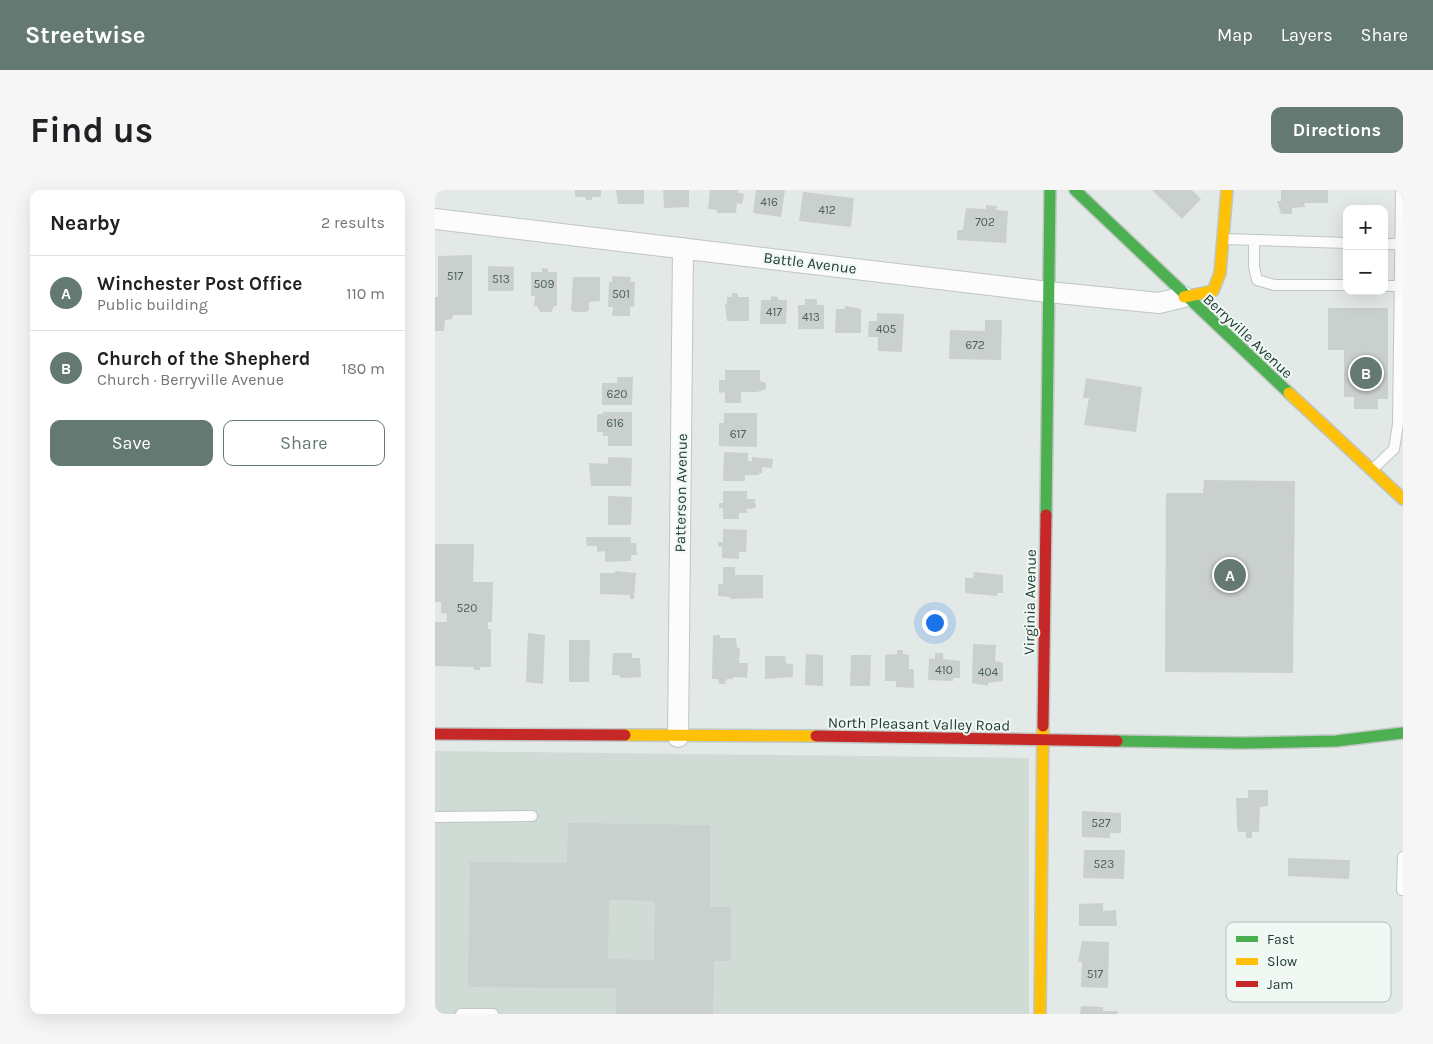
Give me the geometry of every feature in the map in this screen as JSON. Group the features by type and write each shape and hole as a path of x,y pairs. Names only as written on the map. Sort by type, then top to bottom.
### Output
{"street":[{"name":"Virginia Avenue","path":"1040,1014 1050,190"},
{"name":"Berryville Avenue","path":"1075,190 1184,296 1403,499"},
{"path":"1184,296 1213,290 1220,273 1227,190"},
{"name":"Battle Avenue","path":"435,219 1048,292 1159,303 1184,296"},
{"name":"Patterson Avenue","path":"678,738 683,248"},
{"name":"North Pleasant Valley Road","path":"435,734 678,738 906,737 1336,742 1403,733"}],"lane":[{"path":"1371,470 1394,449 1397,432 1401,190"},
{"path":"1224,239 1343,243"},
{"path":"1254,240 1254,267 1257,280 1274,285 1343,285"},
{"path":"1388,244 1400,244"},
{"path":"1388,286 1399,286"},
{"path":"435,817 532,816"},
{"path":"1402,890 1403,857"},
{"path":"461,1014 493,1014"}],"shaded area":[{"path":"435,751 1029,758 1029,1014 435,1014"}],"building":[{"path":"575,190 601,190 601,197 592,197 592,200 586,200 586,197 575,197"},
{"path":"616,190 644,190 644,204 618,204"},
{"path":"663,190 689,190 689,207 664,208"},
{"path":"710,190 738,190 738,193 744,194 742,204 737,203 736,213 717,213 717,210 708,209"},
{"path":"756,190 785,190 781,217 753,213"},
{"path":"1152,190 1192,190 1201,199 1182,219"},
{"path":"1281,190 1328,190 1328,203 1304,203 1305,207 1292,208 1292,214 1281,214 1277,201 1281,201"},
{"path":"803,192 854,198 851,227 799,221"},
{"path":"986,205 997,206 996,210 1008,211 1006,243 957,240 957,230 963,230 966,208 986,209"},
{"path":"472,255 472,315 453,315 452,319 445,320 444,331 435,331 435,297 438,297 438,256"},
{"path":"488,266 514,267 514,291 488,291"},
{"path":"542,268 548,269 548,272 557,272 557,306 554,306 551,312 540,312 537,306 534,306 535,296 531,296 531,272 542,272"},
{"path":"612,276 631,277 630,282 635,282 634,307 630,307 630,316 612,316 613,307 608,307 609,282 612,282"},
{"path":"573,277 600,277 600,301 589,302 589,310 586,312 574,312 571,310"},
{"path":"732,293 738,293 738,297 749,297 749,321 727,321 725,304 727,304 727,297 732,297"},
{"path":"771,296 778,297 778,300 787,300 786,324 760,324 761,300 771,300"},
{"path":"805,299 817,299 817,305 824,305 824,329 798,329 798,305 805,305"},
{"path":"845,306 861,309 861,333 835,333 836,309 845,309"},
{"path":"1328,308 1388,308 1388,399 1378,399 1378,409 1354,409 1354,397 1344,397 1344,350 1328,350"},
{"path":"877,313 904,314 902,352 878,351 878,337 868,337 869,321 877,321"},
{"path":"985,320 1002,320 1001,360 949,359 950,330 985,331"},
{"path":"725,370 760,370 760,381 766,383 766,389 757,392 741,392 741,403 725,403 725,392 719,393 719,380 725,380"},
{"path":"617,377 633,377 632,405 602,405 602,383 617,383"},
{"path":"1086,378 1142,387 1136,432 1084,425 1089,398 1083,398"},
{"path":"603,412 632,412 632,446 608,446 608,436 603,436 603,432 597,432 597,414 603,414"},
{"path":"724,413 757,413 757,447 719,446 719,423 724,423"},
{"path":"724,452 748,453 748,461 752,461 752,457 773,459 772,468 762,467 762,473 759,473 759,475 745,475 745,481 723,481"},
{"path":"608,457 632,458 631,486 591,486 589,463 608,464"},
{"path":"1204,480 1295,481 1293,673 1165,672 1166,493 1203,493"},
{"path":"723,491 747,491 747,499 755,499 756,508 746,509 747,513 739,513 739,519 723,519 723,508 719,508 719,503 723,503"},
{"path":"608,496 632,497 631,525 608,525"},
{"path":"723,529 747,530 746,552 739,552 739,559 722,558 722,547 718,547 718,542 723,542"},
{"path":"586,537 631,537 631,543 636,543 637,555 631,555 631,561 605,562 605,551 597,552 597,546 587,546"},
{"path":"435,544 474,544 473,582 493,582 492,622 488,622 488,629 491,629 491,667 480,667 480,670 474,670 473,667 435,666 435,622 447,622 447,614 441,613 441,602 435,602"},
{"path":"723,567 735,567 735,575 763,575 763,598 730,599 730,597 718,596 718,584 723,584"},
{"path":"615,571 636,573 634,599 630,599 630,595 600,594 600,573 615,573"},
{"path":"974,572 1003,575 1003,593 997,593 997,596 965,593 965,578 973,578"},
{"path":"528,633 545,635 543,684 526,682"},
{"path":"713,635 720,635 720,638 736,638 737,648 740,648 739,663 748,663 747,678 733,677 733,679 727,679 725,684 719,684 718,679 712,679"},
{"path":"569,640 590,640 589,682 569,682"},
{"path":"973,644 996,645 995,661 1003,663 1003,681 988,683 988,686 972,683"},
{"path":"897,650 903,650 903,654 909,655 909,669 914,669 914,688 896,687 896,681 885,681 885,655 897,654"},
{"path":"613,653 632,653 632,658 640,658 641,677 621,678 619,675 612,675"},
{"path":"935,653 943,653 943,659 960,661 960,678 953,678 953,681 928,680 929,658 935,659"},
{"path":"806,654 823,655 823,686 805,685"},
{"path":"851,655 871,655 870,686 850,686"},
{"path":"765,656 785,656 786,663 793,665 793,677 765,679"},
{"path":"1248,790 1268,790 1268,806 1260,807 1259,832 1252,832 1252,838 1246,838 1246,832 1238,832 1237,825 1236,798 1248,798"},
{"path":"1082,811 1121,813 1121,833 1110,833 1110,838 1082,837"},
{"path":"568,823 710,825 710,907 731,907 731,961 714,961 713,1014 616,1014 616,988 468,987 470,862 567,863","holes":["609,900 655,901 654,960 608,959"]},
{"path":"1084,850 1125,850 1124,879 1083,878"},
{"path":"1288,858 1350,860 1349,879 1288,876"},
{"path":"1103,903 1103,911 1116,910 1117,926 1079,926 1079,904"},
{"path":"1082,941 1109,942 1108,988 1081,987 1082,962 1078,962"},
{"path":"1081,1006 1103,1007 1103,1011 1118,1011 1117,1014 1080,1014"}],"traffic: fast":[{"path":"1046,515 1050,190"},
{"path":"1075,190 1289,393"},
{"path":"1117,741 1243,743 1336,741 1403,733"}],"traffic: slow":[{"path":"1184,297 1213,291 1220,273 1227,190"},
{"path":"1289,393 1403,499"},
{"path":"1040,1014 1043,726"},
{"path":"625,735 816,736"}],"traffic: jam":[{"path":"1043,726 1046,515"},
{"path":"435,734 625,735"},
{"path":"816,736 1117,741"}],"place":[{"name":"Church of the Shepherd","path":"1366,373"},
{"name":"Winchester Post Office","path":"1230,575"}]}
